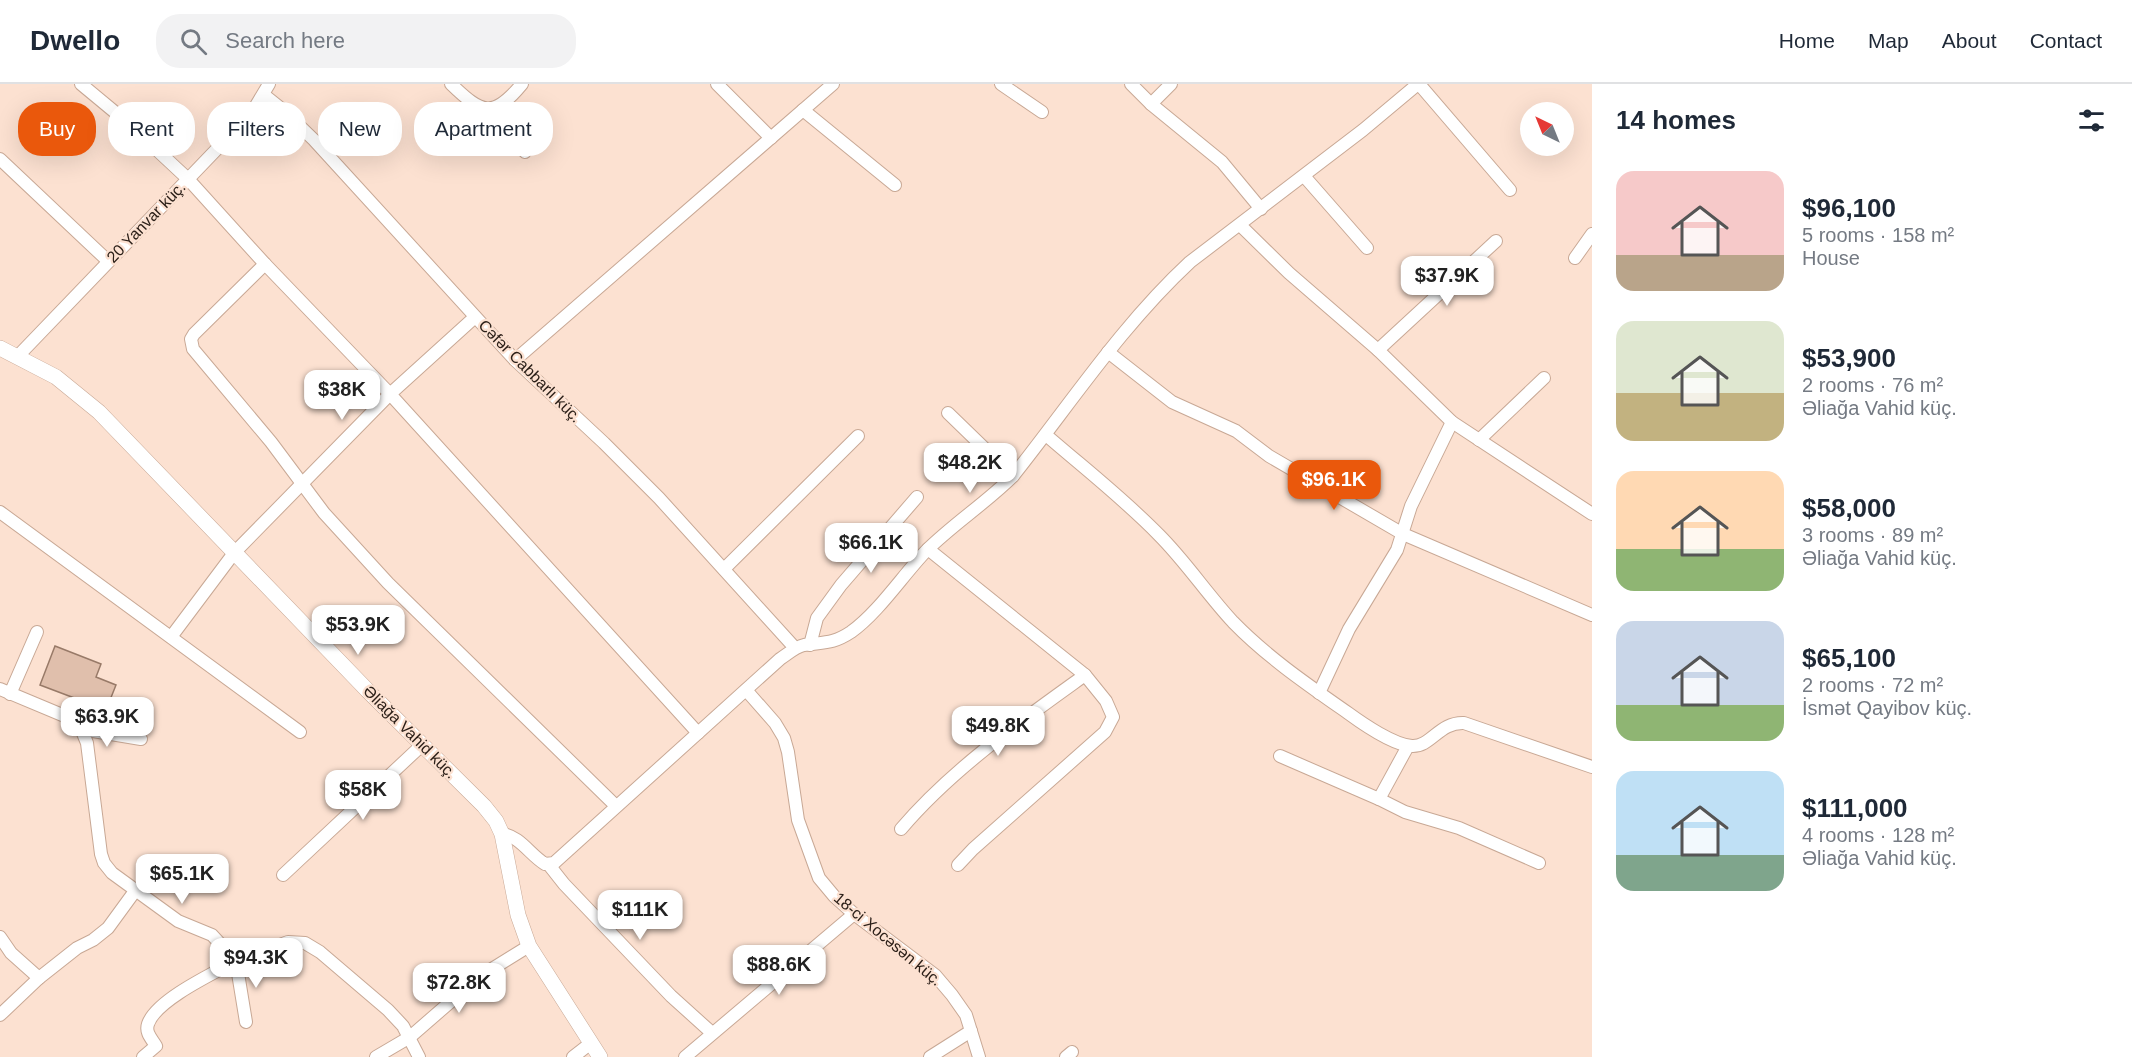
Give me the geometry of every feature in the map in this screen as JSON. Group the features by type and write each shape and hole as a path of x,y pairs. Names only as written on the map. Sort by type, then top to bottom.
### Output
{"street":[{"path":"81,84 128,123 188,179 265,264 390,394 698,733"},
{"path":"451,84 472,102"},
{"path":"505,102 522,84"},
{"path":"717,84 771,138"},
{"path":"515,360 833,84"},
{"path":"1001,84 1042,112"},
{"path":"1131,84 1151,104 1222,162 1261,209"},
{"path":"1151,104 1170,84"},
{"path":"549,865 554,863 780,659 795,648 839,640 854,630 928,549 994,495 1013,476 1107,352 1168,282 1190,262 1304,176 1418,84 1510,190"},
{"name":"20 Yanvar küç.","path":"18,356 240,125 266,90"},
{"name":"Cəfər Cabbarlı küç.","path":"266,90 515,360 635,474 795,648"},
{"path":"803,110 895,185"},
{"path":"0,159 108,261"},
{"path":"1304,176 1367,248"},
{"path":"1240,225 1288,273 1377,350 1452,422 1592,514"},
{"path":"1575,258 1592,234"},
{"path":"1377,350 1496,241"},
{"path":"265,264 191,339 193,349 272,442 324,513 388,583 616,806"},
{"path":"171,637 234,553 390,394 475,317"},
{"name":"Əliağa Vahid küç.","path":"0,348 56,377 99,412 422,746 484,806 496,821 502,834 518,915 528,946 600,1057"},
{"path":"1107,352 1172,402 1236,430 1269,456 1403,534 1592,615"},
{"path":"1479,440 1544,378"},
{"path":"948,413 1013,476"},
{"path":"1319,693 1349,629 1397,550 1411,506 1452,422"},
{"path":"1046,435 1160,535 1233,621 1264,650 1319,693 1380,734 1408,746 1421,745 1446,726 1456,722 1464,723 1592,767"},
{"path":"724,569 858,436"},
{"path":"810,645 817,618 841,585 917,497"},
{"path":"0,512 300,732"},
{"path":"928,549 1085,675 1106,700 1113,717 1106,732 973,849 958,865"},
{"path":"36,632 5,692 67,717 93,731 141,739"},
{"path":"901,829 915,812 996,739 1085,675"},
{"name":"18-ci Xocəsən küç.","path":"746,690 775,723 784,738 798,820 819,878 854,914 935,975 966,1015 979,1057"},
{"path":"80,726 87,743 104,863 111,873 178,921 212,935 237,961 246,1022"},
{"path":"283,874 422,746"},
{"path":"1379,798 1408,746"},
{"path":"1280,756 1379,798 1406,812 1485,838 1539,863"},
{"path":"502,834 517,839 540,861 549,865 564,884 671,996 712,1033"},
{"path":"0,1015 39,978 77,948 93,940 108,928 135,891"},
{"path":"686,1057 854,914"},
{"path":"0,937 11,953 39,978"},
{"path":"143,1057 156,1046 147,1033 148,1024 177,994 237,961 288,942 305,943 320,952 388,1010 403,1026 419,1057"},
{"path":"376,1057 410,1037 479,977 528,946"},
{"path":"930,1057 971,1031"},
{"path":"573,1057 591,1043"}],"building":[{"path":"55,646 101,664 96,677 116,685 106,710 40,685"}]}
